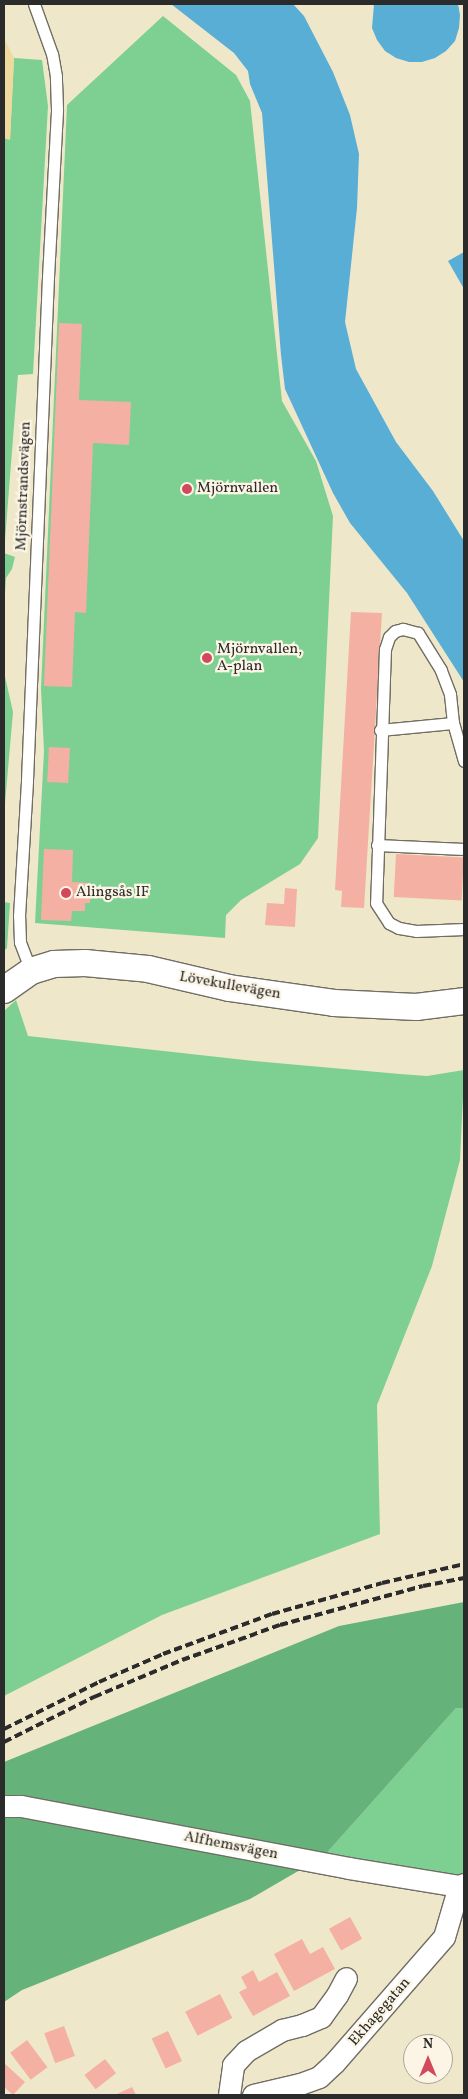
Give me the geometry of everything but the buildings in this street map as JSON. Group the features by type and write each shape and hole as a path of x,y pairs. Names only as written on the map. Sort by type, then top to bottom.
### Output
{"street":[{"name":"Lövekullevägen","path":"4,990 32,971 54,964 111,964 148,969 229,988 334,1003 416,1007 464,1001"},
{"name":"Alfhemsvägen","path":"4,1806 21,1806 349,1868 462,1885"},
{"name":"Ekhagegatan","path":"253,2095 300,2084 319,2077 334,2063 444,1937 462,1885"},
{"path":"229,2095 233,2065 246,2051 282,2030 302,2025 320,2017 337,1995 346,1978"}],"lane":[{"name":"Mjörnstrandsvägen","path":"32,971 20,942 19,916 27,780 57,108 56,76 52,54 34,4"},
{"path":"464,761 453,723 450,694 441,670 418,633 403,629 395,631 389,637 385,649 380,730 376,904 389,924 416,931 464,929"},
{"path":"380,730 453,723"},
{"path":"377,845 464,849"}],"green space":[{"name":"Mjörnvallen","path":"163,16 236,75 250,101 282,401 316,461 333,516 318,838 300,864 241,900 226,915 225,938 35,923 44,751 41,689 67,105"},
{"path":"14,58 42,60 48,106 33,374 18,375 4,553 4,138 10,139"},
{"path":"4,553 15,557 12,569 6,578 4,608"},
{"path":"4,672 13,712 4,815"},
{"path":"4,902 10,903 7,948 4,951"},
{"path":"16,1000 28,1036 254,1061 400,1074 427,1076 464,1070 464,1075 460,1160 432,1266 377,1405 380,1534 162,1615 4,1696 4,1011"},
{"path":"464,1602 464,1709 456,1708 324,1856 250,1899 22,1990 4,2002 4,1762 339,1626"},
{"path":"456,1708 464,1709 464,1878 324,1856"}],"sand":[{"path":"4,38 14,58 10,140 4,138"}],"water":[{"path":"171,4 293,4 304,16 333,72 350,115 359,154 357,208 345,322 356,369 396,442 433,491 464,541 464,682 407,593 350,523 333,493 285,389 262,113 250,84 248,71 234,53"},
{"path":"374,4 458,4 460,15 459,28 455,41 446,51 435,58 422,62 409,62 396,58 385,51 377,40 372,28"},
{"path":"464,252 464,289 448,261"}],"railway":[{"path":"4,1729 99,1682 163,1654 272,1614 382,1583 464,1564"},
{"path":"4,1742 94,1697 182,1660 280,1625 423,1586 464,1578"}],"place":[{"name":"Mjörnvallen","path":"187,489"},
{"name":"Mjörnvallen, A-plan","path":"207,658"},
{"name":"Alingsås IF","path":"66,893"}]}
